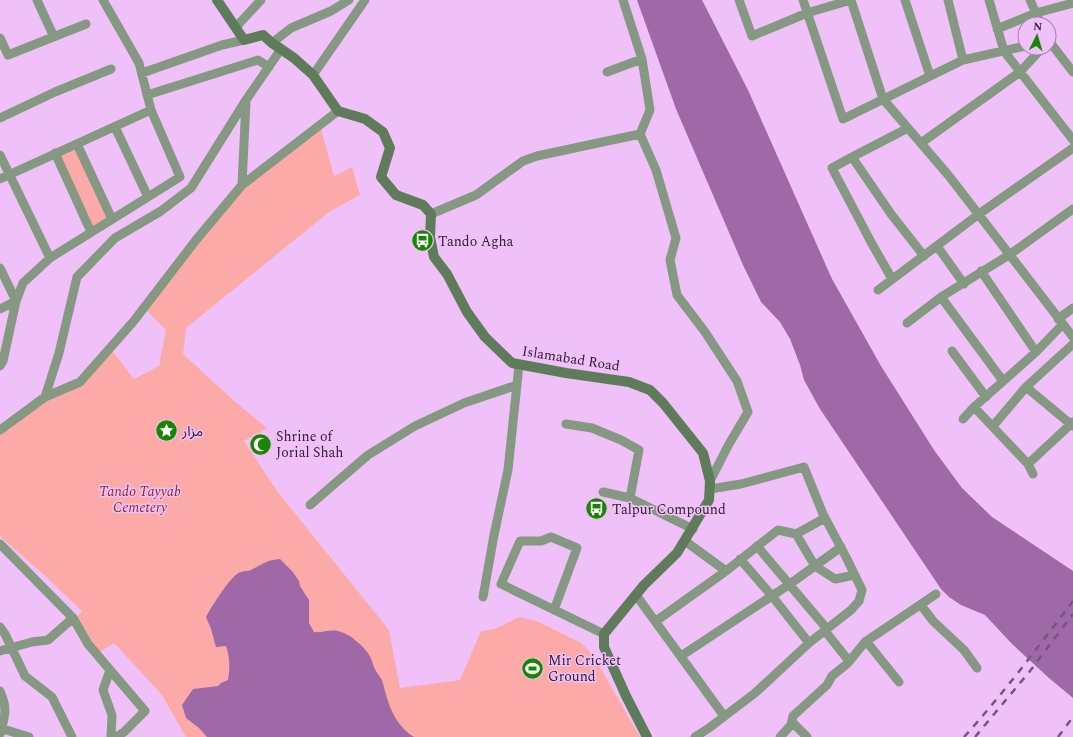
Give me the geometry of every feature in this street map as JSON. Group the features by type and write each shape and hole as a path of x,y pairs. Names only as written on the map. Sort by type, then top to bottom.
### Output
{"street":[{"path":"38,0 54,37"},
{"path":"0,366 4,361 16,301 23,283 50,258 180,177 151,110 140,63 103,0"},
{"path":"217,0 244,40"},
{"path":"236,27 261,0"},
{"path":"272,43 291,28 331,11 349,0"},
{"path":"313,75 364,0"},
{"path":"623,0 642,59 650,110 640,134 656,170 676,238 670,260 677,295 705,332 737,381 748,412 729,444 710,485 709,500 677,553 636,595 604,634 604,647 626,696 647,737"},
{"path":"739,0 752,36 807,13 851,0 883,99 949,176 1073,337"},
{"path":"803,0 843,119 963,60 1017,48"},
{"path":"905,0 930,76"},
{"path":"948,0 963,60"},
{"path":"989,0 1004,51 1073,140"},
{"path":"1030,0 1037,16"},
{"path":"997,29 1036,13 1073,3"},
{"path":"0,38 8,55 86,24"},
{"path":"142,74 222,45 263,35 294,58 313,75 338,111 365,118 383,132 390,148 381,177 396,195 422,205 431,214 476,195 523,161 537,156 640,134"},
{"path":"45,397 59,353 77,278 115,238 161,211 191,188 246,100 281,49"},
{"path":"1057,51 1073,72"},
{"path":"921,143 1020,72 1035,56"},
{"path":"607,72 642,59"},
{"path":"147,95 258,60 269,67"},
{"path":"0,118 55,92 112,69"},
{"path":"242,184 246,100"},
{"path":"0,178 151,110"},
{"path":"0,430 45,397 80,382 133,322 196,240 242,184 338,111"},
{"path":"115,126 148,197"},
{"path":"892,279 832,168 908,128"},
{"path":"77,144 112,219"},
{"path":"878,290 979,214 1073,148"},
{"path":"55,153 91,232"},
{"path":"0,155 50,258"},
{"path":"852,157 891,214 924,256"},
{"path":"907,323 981,271 1009,255 1073,209"},
{"name":"Islamabad Road","path":"431,214 430,237 434,257 447,274 467,312 486,337 512,363 629,382 650,390 663,403 703,453 710,485"},
{"path":"937,246 964,284"},
{"path":"0,268 16,301"},
{"path":"981,271 1036,352"},
{"path":"942,297 1003,381"},
{"path":"0,309 16,301"},
{"path":"963,419 974,407 1036,352 1073,308"},
{"path":"993,426 1026,387 1073,344"},
{"path":"952,351 986,397"},
{"path":"483,598 494,535 508,470 519,365"},
{"path":"310,505 368,455 415,426 464,403 517,385"},
{"path":"1026,387 1072,424 1028,464"},
{"path":"974,407 1028,464 1033,474"},
{"path":"566,424 592,428 621,440 639,450 630,498"},
{"path":"695,737 755,693 809,643 851,610 859,601 862,590 825,518 804,467 741,484 710,485"},
{"path":"603,492 630,498 692,529"},
{"path":"656,621 726,571 778,530 796,534 825,518"},
{"path":"796,534 815,566 835,579 855,575"},
{"path":"554,610 577,548 551,537 541,541 520,541 501,584 554,610 604,634"},
{"path":"684,541 726,571"},
{"path":"0,544 73,618 88,644 145,711 124,732 116,737"},
{"path":"757,546 790,584 850,661"},
{"path":"681,656 790,584 841,547"},
{"path":"740,559 772,596 809,643"},
{"path":"780,737 791,725 793,716 827,684 832,676 850,661 866,641 936,594"},
{"path":"636,595 724,716"},
{"path":"921,605 933,621 964,650 977,668"},
{"path":"0,651 32,642 48,640 73,618"},
{"path":"0,627 12,647 25,676 52,697 72,737"},
{"path":"866,641 899,682"},
{"path":"110,670 103,690 112,715 110,737"},
{"path":"0,691 4,700 6,711 0,730 29,737"},
{"path":"792,722 806,737"}],"green space":[{"name":"Tando Tayyab Cemetery","path":"320,125 334,176 352,167 360,195 329,212 186,328 183,354 232,399 267,428 244,441 277,491 389,630 400,688 460,680 481,631 495,629 519,617 537,621 581,643 593,655 640,737 186,737 162,695 114,643 97,654 74,620 82,611 1,537 0,432 45,397 80,382 110,348 134,379 159,366 166,330 144,308 242,185"},
{"path":"77,144 112,219 91,232 55,153"}],"shaded area":[{"path":"637,0 702,0 748,90 832,279 881,366 934,450 962,488 992,517 1073,571 1073,698 1012,644 985,615 961,605 949,597 941,589 820,409 804,380 790,339 780,322 761,302 743,265 676,109"},
{"path":"280,559 292,571 309,600 309,623 314,632 338,631 345,633 363,647 369,655 382,681 393,714 402,727 414,737 207,737 199,728 186,718 182,705 193,689 218,686 228,680 229,663 226,646 216,647 206,617 215,601 237,574 251,570 268,561"}],"railway":[{"path":"964,737 1006,687 1073,601"},
{"path":"975,737 1030,671 1073,614"},
{"path":"1058,737 1073,717"}],"place":[{"name":"Tando Agha","path":"423,241"},
{"name":"مزار","path":"166,431"},
{"name":"Shrine of Jorial Shah","path":"261,444"},
{"name":"Talpur Compound","path":"596,509"},
{"name":"Mir Cricket Ground","path":"533,668"}]}
